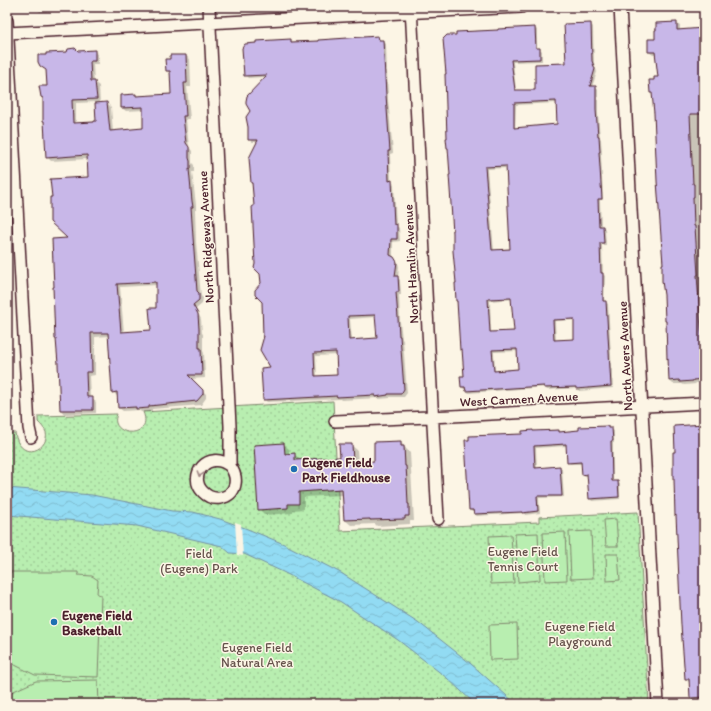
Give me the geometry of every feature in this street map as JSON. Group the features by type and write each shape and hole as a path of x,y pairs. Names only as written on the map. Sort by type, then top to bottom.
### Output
{"street":[{"name":"North Ridgeway Avenue","path":"209,7 230,426 230,466"},
{"path":"31,436 7,29 210,22 411,10 521,7"},
{"name":"North Avers Avenue","path":"620,7 658,704"},
{"name":"North Hamlin Avenue","path":"411,10 438,519"},
{"name":"West Carmen Avenue","path":"334,421 704,403"}],"green space":[{"name":"Field (Eugene) Park","path":"333,401 340,531 539,522 539,517 638,512 649,704 7,704 7,433 15,433 18,442 28,451 39,448 44,444 46,438 46,432 38,422 38,416 117,414 116,422 119,428 124,431 135,432 144,426 145,420 143,412"},
{"path":"616,519 618,546 606,546 604,520"},
{"path":"591,531 593,578 571,579 569,532"},
{"path":"565,532 567,580 545,581 543,533"},
{"name":"Eugene Field Tennis Court","path":"538,533 540,580 518,582 515,534"},
{"path":"511,535 514,583 491,584 489,536"},
{"path":"606,554 618,554 620,580 607,581"},
{"name":"Eugene Field Basketball","path":"7,572 78,572 78,575 92,576 98,580 97,594 101,595 98,677 35,675 7,661"},
{"path":"517,624 518,659 490,660 489,625"},
{"path":"98,680 99,704 7,704 7,694 36,681"}],"water":[{"path":"7,488 92,495 172,511 193,512 220,519 284,544 341,573 418,622 470,663 516,704 475,704 447,678 398,640 341,602 244,554 230,553 222,546 137,526 7,515"}],"pier":[{"path":"235,522 241,524 243,556 237,555"}],"building":[{"path":"677,22 677,30 704,28 704,114 690,114 697,275 702,342 704,342 704,379 680,382 679,380 669,381 662,281 663,264 654,113 649,80 654,80 654,77 658,77 655,52 648,52 648,39 655,39 656,23"},
{"path":"591,23 592,61 595,69 590,86 596,86 596,110 599,136 602,199 598,199 599,226 603,226 604,243 600,243 601,273 603,273 603,301 606,301 611,386 576,389 576,387 544,388 544,386 466,391 465,387 461,387 460,376 464,376 462,349 460,350 456,301 450,175 446,138 446,74 443,39 447,35 456,35 456,32 535,27 536,48 540,48 540,59 511,60 515,90 535,90 535,64 566,63 564,24","holes":["556,101 557,124 514,128 514,103","506,166 510,249 492,250 485,167","511,298 514,331 490,332 488,299","574,319 574,339 554,340 553,320","517,349 518,369 494,371 492,350"]},
{"path":"378,36 379,40 383,40 390,151 388,151 389,181 392,180 394,225 397,224 397,239 391,239 390,255 394,257 397,262 395,276 398,276 399,292 396,292 404,389 401,394 388,394 375,397 375,395 337,396 263,400 261,368 270,367 260,350 264,336 262,302 255,295 255,290 261,283 260,274 254,268 252,206 254,206 249,158 258,140 248,140 246,117 250,111 246,101 247,96 267,75 244,76 242,48 245,44 256,43 256,41 291,39 291,42","holes":["375,315 377,338 349,340 348,316","336,352 337,375 315,376 314,353"]},
{"path":"75,48 78,51 95,50 95,61 90,61 91,81 95,81 97,99 72,100 73,123 96,121 95,103 107,102 110,131 143,128 143,107 121,108 121,95 136,94 136,96 171,94 170,71 166,71 165,59 170,59 170,55 186,55 187,83 184,83 186,116 183,116 186,143 189,147 189,169 193,207 191,207 193,237 197,291 199,293 199,300 193,305 198,314 199,348 201,348 202,375 188,375 203,390 203,394 197,401 149,406 149,408 118,408 117,392 112,393 108,333 91,333 92,372 86,372 87,397 93,397 93,410 60,410 58,364 55,339 52,239 67,238 50,222 50,197 52,197 50,179 88,177 87,155 46,158 43,98 41,97 39,86 47,86 46,70 40,66 38,62 38,55 67,52 68,49","holes":["156,282 156,308 149,308 151,330 121,332 117,284"]},
{"path":"704,424 704,697 690,698 689,679 685,679 681,625 673,479 673,452 675,452 674,426"},
{"path":"608,426 608,428 612,428 613,441 611,441 612,481 618,481 619,497 589,499 587,474 582,475 581,462 567,463 566,444 534,446 535,468 560,466 562,496 537,496 538,511 522,513 474,514 473,510 469,510 465,440 469,440 469,436 522,434 522,431 533,430 559,430 559,432 579,430 579,427"},
{"path":"401,441 401,446 404,446 409,504 409,516 405,516 405,519 344,520 342,489 299,492 299,504 288,504 288,508 258,510 254,445 284,443 285,454 295,453 295,460 340,457 339,444 352,444 353,462 374,461 374,442"}],"place":[{"name":"Eugene Field Park Fieldhouse","path":"294,469"},
{"name":"Eugene Field Basketball","path":"54,622"}],"park label":[{"name":"Eugene Field Playground","path":"580,634"},
{"name":"Eugene Field Natural Area","path":"257,654"}]}
